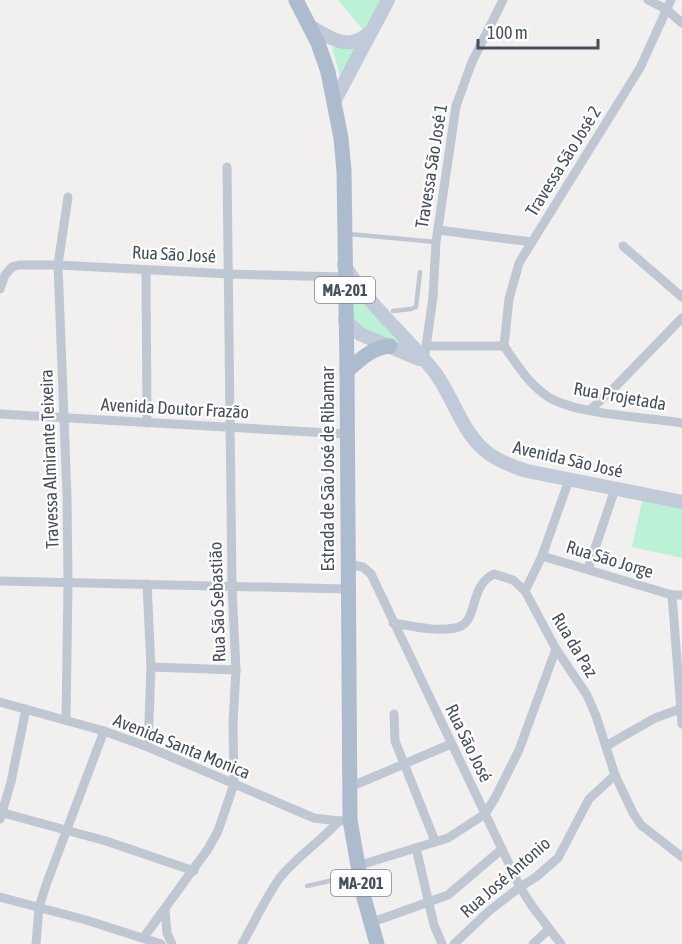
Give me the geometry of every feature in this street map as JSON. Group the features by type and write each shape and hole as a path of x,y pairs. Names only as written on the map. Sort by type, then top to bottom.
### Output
{"main road":[{"name":"Estrada de São José de Ribamar","path":"296,0 310,26 328,72 335,100 344,171 350,787 345,821 377,944"},
{"path":"345,293 355,289 365,294"},
{"path":"347,372 370,351 390,346"}],"street":[{"path":"335,100 388,0"},
{"name":"Travessa São José 1","path":"424,361 434,291 436,242 456,106 472,62 503,0"},
{"path":"648,0 666,9 682,23"},
{"name":"Travessa São José 2","path":"504,346 509,298 519,263 634,77 671,0"},
{"path":"310,26 331,39 346,43 360,40 370,31"},
{"name":"Rua São Sebastião","path":"144,937 194,871 218,831 234,784 233,723 236,670 232,586 227,167"},
{"name":"Travessa Almirante Teixeira","path":"66,720 68,583 65,418 58,264 68,197"},
{"path":"438,230 532,242"},
{"path":"623,246 682,297"},
{"name":"Rua São José","path":"0,289 5,275 12,267 19,265 58,264 230,274 344,271"},
{"path":"146,270 147,423"},
{"name":"Avenida São José","path":"344,271 441,382 475,440 489,454 519,469 682,502"},
{"path":"590,410 682,318"},
{"name":"Avenida São José","path":"345,320 360,334 424,361"},
{"path":"426,346 504,346"},
{"name":"Rua Projetada","path":"504,346 518,368 550,398 575,408 682,423"},
{"name":"Avenida Doutor Frazão","path":"0,414 348,434"},
{"path":"542,556 569,480"},
{"path":"588,569 615,489"},
{"name":"Rua São Jorge","path":"525,591 542,556 677,595 682,724"},
{"name":"Rua São José","path":"348,564 363,567 371,574 520,886 561,944"},
{"path":"393,623 436,629 457,628 464,625 470,618 480,584 494,574 513,580 525,591"},
{"path":"0,581 347,589"},
{"path":"147,584 151,667 148,747"},
{"name":"Rua da Paz","path":"525,591 556,649 586,695 596,716 615,775 633,813 641,825 682,857"},
{"path":"358,870 448,838 471,825 484,814 495,798 519,750 556,649"},
{"path":"151,667 236,670"},
{"name":"Avenida Santa Monica","path":"0,702 104,731 148,747 314,818 345,821"},
{"path":"26,709 11,782 1,814 67,830 194,871"},
{"path":"606,746 655,718 680,709"},
{"path":"394,714 395,741 435,841"},
{"path":"36,944 39,907 46,885 104,731"},
{"path":"350,787 451,744"},
{"name":"Rua José Antonio","path":"454,944 489,910 520,886 536,877 558,858 589,799 615,775"},
{"path":"242,944 278,881 295,862 345,821"},
{"path":"416,848 434,925 442,944"},
{"path":"370,923 448,895 502,849"},
{"path":"0,897 144,937 161,944"},
{"path":"165,909 167,933 172,944"},
{"path":"533,944 549,929"}],"lane":[{"path":"344,234 436,242"},
{"path":"393,310 414,308 419,290 420,272"},
{"path":"419,290 434,291"},
{"path":"307,886 358,870"}],"green space":[{"path":"338,0 381,0 363,30"},
{"path":"358,44 340,76 332,47"},
{"path":"359,296 406,348 364,331 353,318 353,297"},
{"path":"643,497 682,506 682,558 632,547"}]}
